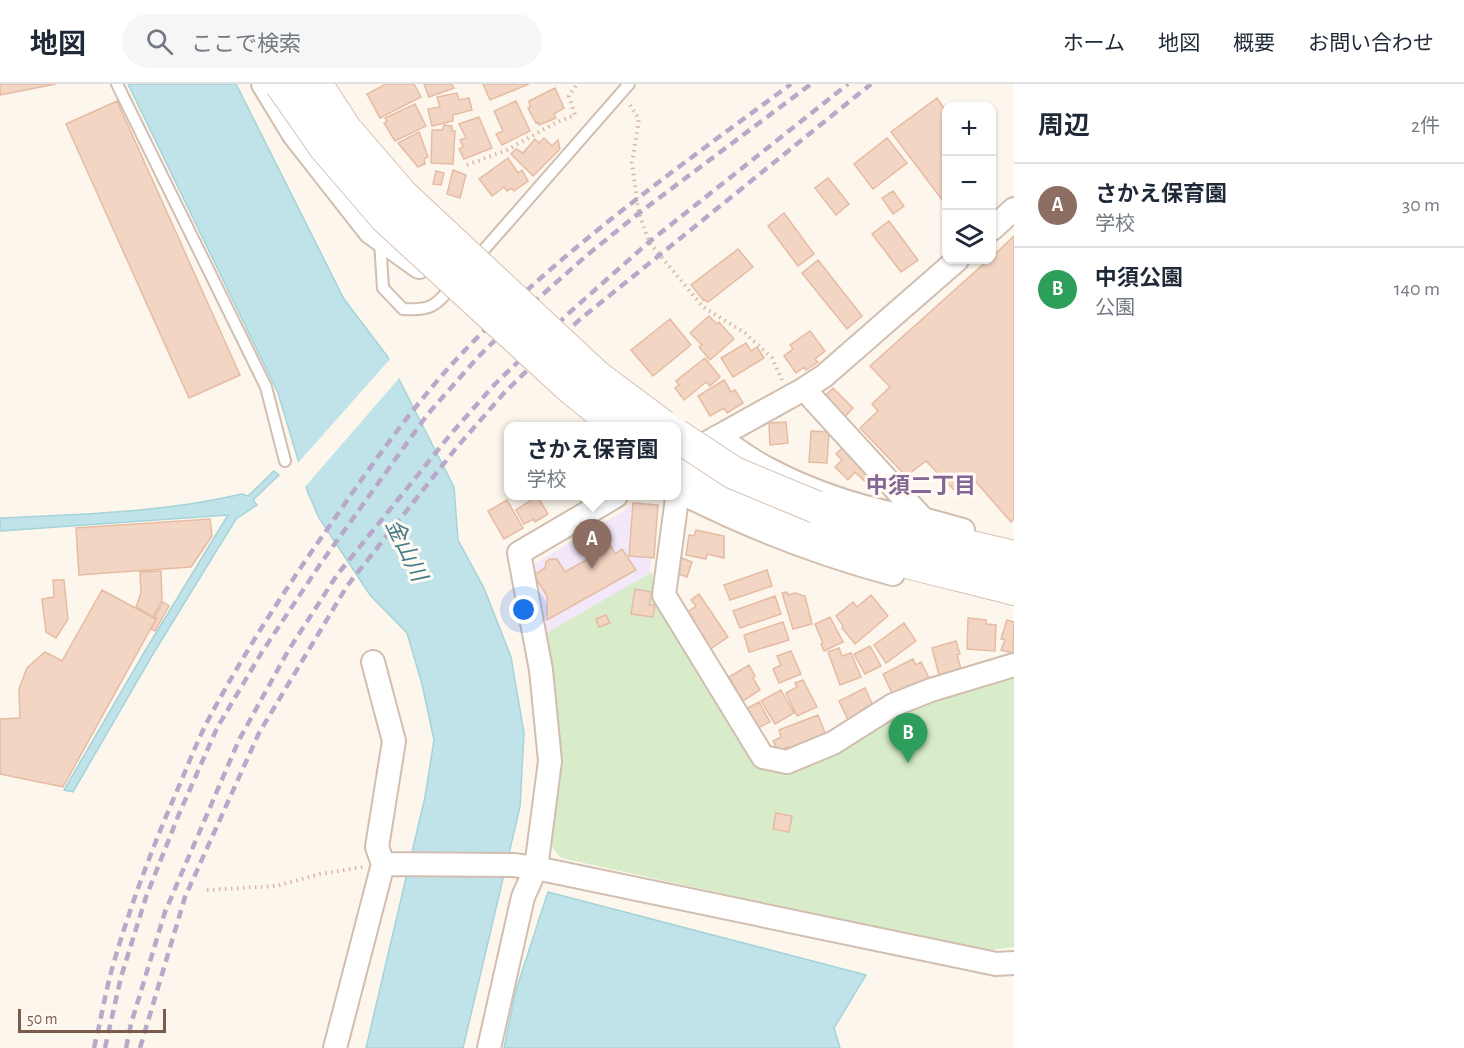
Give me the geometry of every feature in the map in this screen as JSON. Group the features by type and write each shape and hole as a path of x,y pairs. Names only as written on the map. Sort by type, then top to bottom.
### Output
{"street":[{"path":"263,84 294,135 370,232 419,267 448,245 417,197 365,141 330,84"},
{"path":"281,84 325,147 386,218 570,387 613,422"},
{"path":"315,84 346,130 403,196 596,376 658,422"},
{"path":"996,226 1014,210"},
{"path":"681,457 795,388 824,376 952,264"},
{"path":"795,388 923,519"},
{"path":"717,437 767,469 822,493 1014,544"},
{"path":"681,438 862,549 1014,590"},
{"path":"681,483 708,486 754,510 810,518 858,521 1014,557"},
{"path":"681,484 746,524 841,561 1014,605"},
{"path":"489,1048 523,897 536,868 550,761 541,670 519,553 608,500"},
{"path":"675,500 664,595 763,757 787,762 832,743 893,705 931,690 1014,665"},
{"path":"335,1048 382,864 377,847 394,741 373,662"},
{"path":"382,864 513,865 536,868 996,964 1014,963"}],"lane":[{"path":"117,84 266,387 285,461"},
{"path":"380,241 383,288 403,309 423,310 437,303 625,88"}],"path":[{"path":"467,165 507,150 557,122 575,115 569,96 577,84"},
{"path":"625,88 639,119 632,163 639,213 649,242 703,307 745,333 772,358 795,388"},
{"path":"207,890 276,886 320,874 382,864"}],"shaded area":[{"path":"639,502 655,514 649,583 537,642 522,583 537,562"}],"green space":[{"path":"652,572 656,602 765,766 913,699 1014,676 1014,947 984,951 561,858 546,839 543,635"}],"water":[{"name":"金山川","path":"128,84 236,84 344,299 387,356 454,487 458,540 484,588 511,657 524,733 520,807 463,1048 366,1048 425,797 434,740 422,684 407,633 370,595 319,518 308,493 278,393"},
{"path":"274,471 279,475 253,500 257,505 236,519 153,654 73,792 64,790 228,515 0,531 0,518 121,512 182,505 242,494 248,496"},
{"path":"548,892 866,975 834,1028 840,1048 504,1048 516,990"}],"pier":[{"path":"391,358 401,376 304,488 297,464"}],"building":[{"path":"0,84 56,84 0,95"},
{"path":"386,84 414,84 421,97 380,118 367,94"},
{"path":"424,84 452,84 454,88 429,97"},
{"path":"483,84 529,84 490,100"},
{"path":"555,88 564,108 554,114 556,118 539,125 528,108 530,107 529,101"},
{"path":"457,93 459,100 469,98 472,110 453,115 453,121 432,126 428,109 440,107 437,97"},
{"path":"937,98 942,105 942,200 891,132"},
{"path":"117,101 240,375 189,398 66,124"},
{"path":"516,101 530,131 502,145 496,134 503,131 494,111"},
{"path":"415,104 426,126 395,141 384,123 387,121 385,118"},
{"path":"479,117 492,148 464,159 459,149 463,147 460,140 466,138 459,124"},
{"path":"444,125 452,126 452,131 455,131 453,164 431,163 432,130 442,130"},
{"path":"419,132 428,157 424,159 425,164 418,167 398,143"},
{"path":"544,138 552,146 558,140 560,149 533,176 511,154 516,149 523,153 535,139 539,143"},
{"path":"887,138 907,163 873,189 854,164"},
{"path":"508,158 518,173 522,170 528,181 514,191 512,188 507,191 504,187 492,196 479,179"},
{"path":"453,170 466,175 460,198 447,194"},
{"path":"436,171 444,173 441,185 433,184"},
{"path":"828,178 849,204 836,215 815,188"},
{"path":"893,191 904,206 893,214 882,198"},
{"path":"784,213 814,254 798,266 768,226"},
{"path":"889,221 918,260 901,272 872,234"},
{"path":"1014,236 1014,519 1011,522 970,475 954,490 926,461 906,476 860,428 878,411 872,404 890,387 870,366 984,264 996,264 996,253"},
{"path":"738,249 753,267 708,302 704,301 691,285"},
{"path":"818,260 862,316 847,329 802,273"},
{"path":"709,316 717,324 719,322 734,339 710,360 699,347 702,345 690,333"},
{"path":"670,319 691,345 653,376 631,350"},
{"path":"810,331 825,351 815,359 818,362 796,373 784,356 793,349 790,345"},
{"path":"746,343 751,351 757,347 764,358 733,377 721,358"},
{"path":"705,358 720,377 710,386 706,382 684,400 675,388 679,385 676,381"},
{"path":"724,380 731,392 735,390 743,403 727,413 724,408 710,416 698,396"},
{"path":"833,388 853,408 842,420 822,399"},
{"path":"786,422 788,443 770,445 769,423"},
{"path":"811,431 829,432 827,463 809,462"},
{"path":"845,445 878,479 872,488 855,472 848,480 835,467 842,460 836,454"},
{"path":"507,500 523,528 504,539 488,511"},
{"path":"531,500 539,500 548,514 535,522 534,519 524,524 516,510"},
{"path":"633,503 658,505 654,558 629,556"},
{"path":"210,519 212,536 191,567 79,575 76,528"},
{"path":"696,530 724,536 724,558 707,554 706,559 686,555 689,535 694,536"},
{"path":"611,546 615,554 622,549 636,570 547,620 547,596 534,575 545,568 546,562 550,559 557,559 565,572"},
{"path":"682,558 692,562 687,577 676,573"},
{"path":"767,570 772,586 730,600 724,585"},
{"path":"161,571 162,600 153,617 136,607 141,593 140,572"},
{"path":"53,580 64,580 68,619 56,638 46,632 42,599 54,597"},
{"path":"635,589 652,592 649,605 655,605 653,617 631,614"},
{"path":"102,590 156,619 63,787 0,774 0,719 20,718 19,689 27,668 45,652 62,661"},
{"path":"787,592 788,595 795,593 805,596 812,624 793,629 782,593"},
{"path":"699,594 728,637 709,650 686,613 696,606 691,600"},
{"path":"871,595 888,616 855,644 836,616 853,602 857,607"},
{"path":"775,596 781,614 740,628 733,611"},
{"path":"163,602 169,606 155,631 151,629"},
{"path":"606,615 610,623 599,627 596,619"},
{"path":"830,617 843,642 824,651 815,624"},
{"path":"968,618 986,620 986,624 996,625 995,651 967,649"},
{"path":"1007,620 1014,622 1013,653 1001,650 1005,640 1001,639"},
{"path":"783,622 789,640 749,652 744,635"},
{"path":"904,623 916,641 886,663 874,645"},
{"path":"956,641 961,669 939,675 932,648"},
{"path":"870,646 881,666 865,674 854,654"},
{"path":"839,648 842,656 851,653 861,677 840,685 828,652"},
{"path":"791,651 801,674 779,683 773,669 781,665 777,656"},
{"path":"913,659 916,665 921,662 929,678 893,695 883,674"},
{"path":"749,665 760,690 743,701 729,677"},
{"path":"803,680 817,707 797,716 786,693 797,687 795,683"},
{"path":"865,688 874,708 848,720 839,701"},
{"path":"781,690 794,713 775,724 761,701"},
{"path":"759,702 770,722 756,729 746,709"},
{"path":"818,715 826,735 790,751 788,747 778,751 773,741 781,737 779,730"},
{"path":"776,813 792,816 789,832 773,829"}],"railway":[{"path":"94,1048 110,976 133,904 159,833 202,732 266,621 380,454 449,367 505,310 624,209 791,84"},
{"path":"105,1048 121,977 146,897 217,728 262,652 321,563 427,415 478,357 533,303 586,256 639,213 811,84"},
{"path":"126,1048 131,1024 165,912 239,740 288,651 337,575 450,435 495,384 570,312 649,242 848,84"},
{"path":"140,1048 185,897 259,733 347,586 457,447 505,392 578,321 871,84"}],"place":[{"name":"さかえ保育園","path":"592,569"},
{"name":"中須公園","path":"908,763"}],"district":[{"name":"中須二丁目","path":"921,486"}]}
